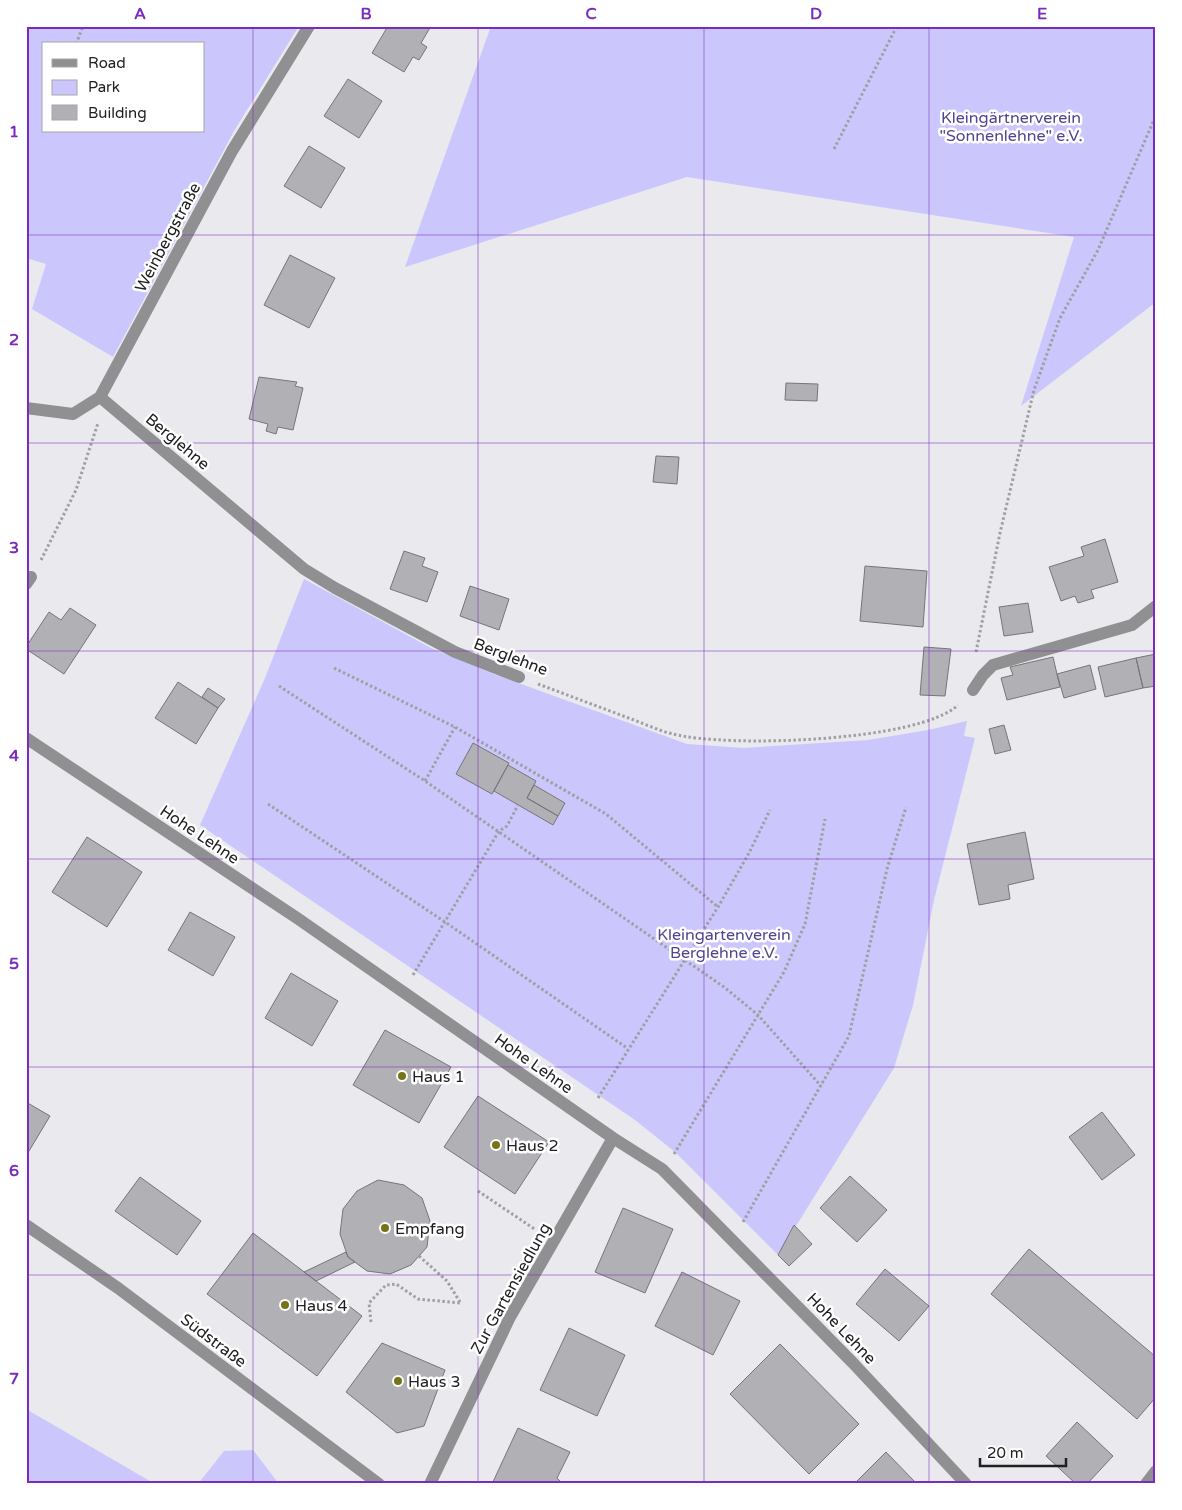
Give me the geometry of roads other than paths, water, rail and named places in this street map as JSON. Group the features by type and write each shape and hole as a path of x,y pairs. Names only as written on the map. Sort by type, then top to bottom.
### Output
{"street":[{"name":"Weinbergstraße","path":"26,408 73,414 100,397 232,151 309,26"},
{"name":"Berglehne","path":"100,397 304,569 335,588 455,652 519,676"},
{"path":"973,690 993,665 1132,625 1156,606"},
{"name":"Hohe Lehne","path":"26,738 297,918 613,1138 662,1169 853,1363 966,1484"},
{"name":"Zur Gartensiedlung","path":"430,1484 510,1317 613,1138"},
{"name":"Südstraße","path":"26,1225 118,1288 379,1484"},
{"path":"1146,1484 1156,1471"}],"place":[{"name":"Haus 1","path":"402,1076"},
{"name":"Haus 2","path":"496,1145"},
{"name":"Empfang","path":"385,1228"},
{"name":"Haus 4","path":"285,1305"},
{"name":"Haus 3","path":"398,1381"}],"park label":[{"name":"Kleingärtnerverein \"Sonnenlehne\" e.V.","path":"1011,126"},
{"name":"Kleingartenverein Berglehne e.V.","path":"724,943"}]}
